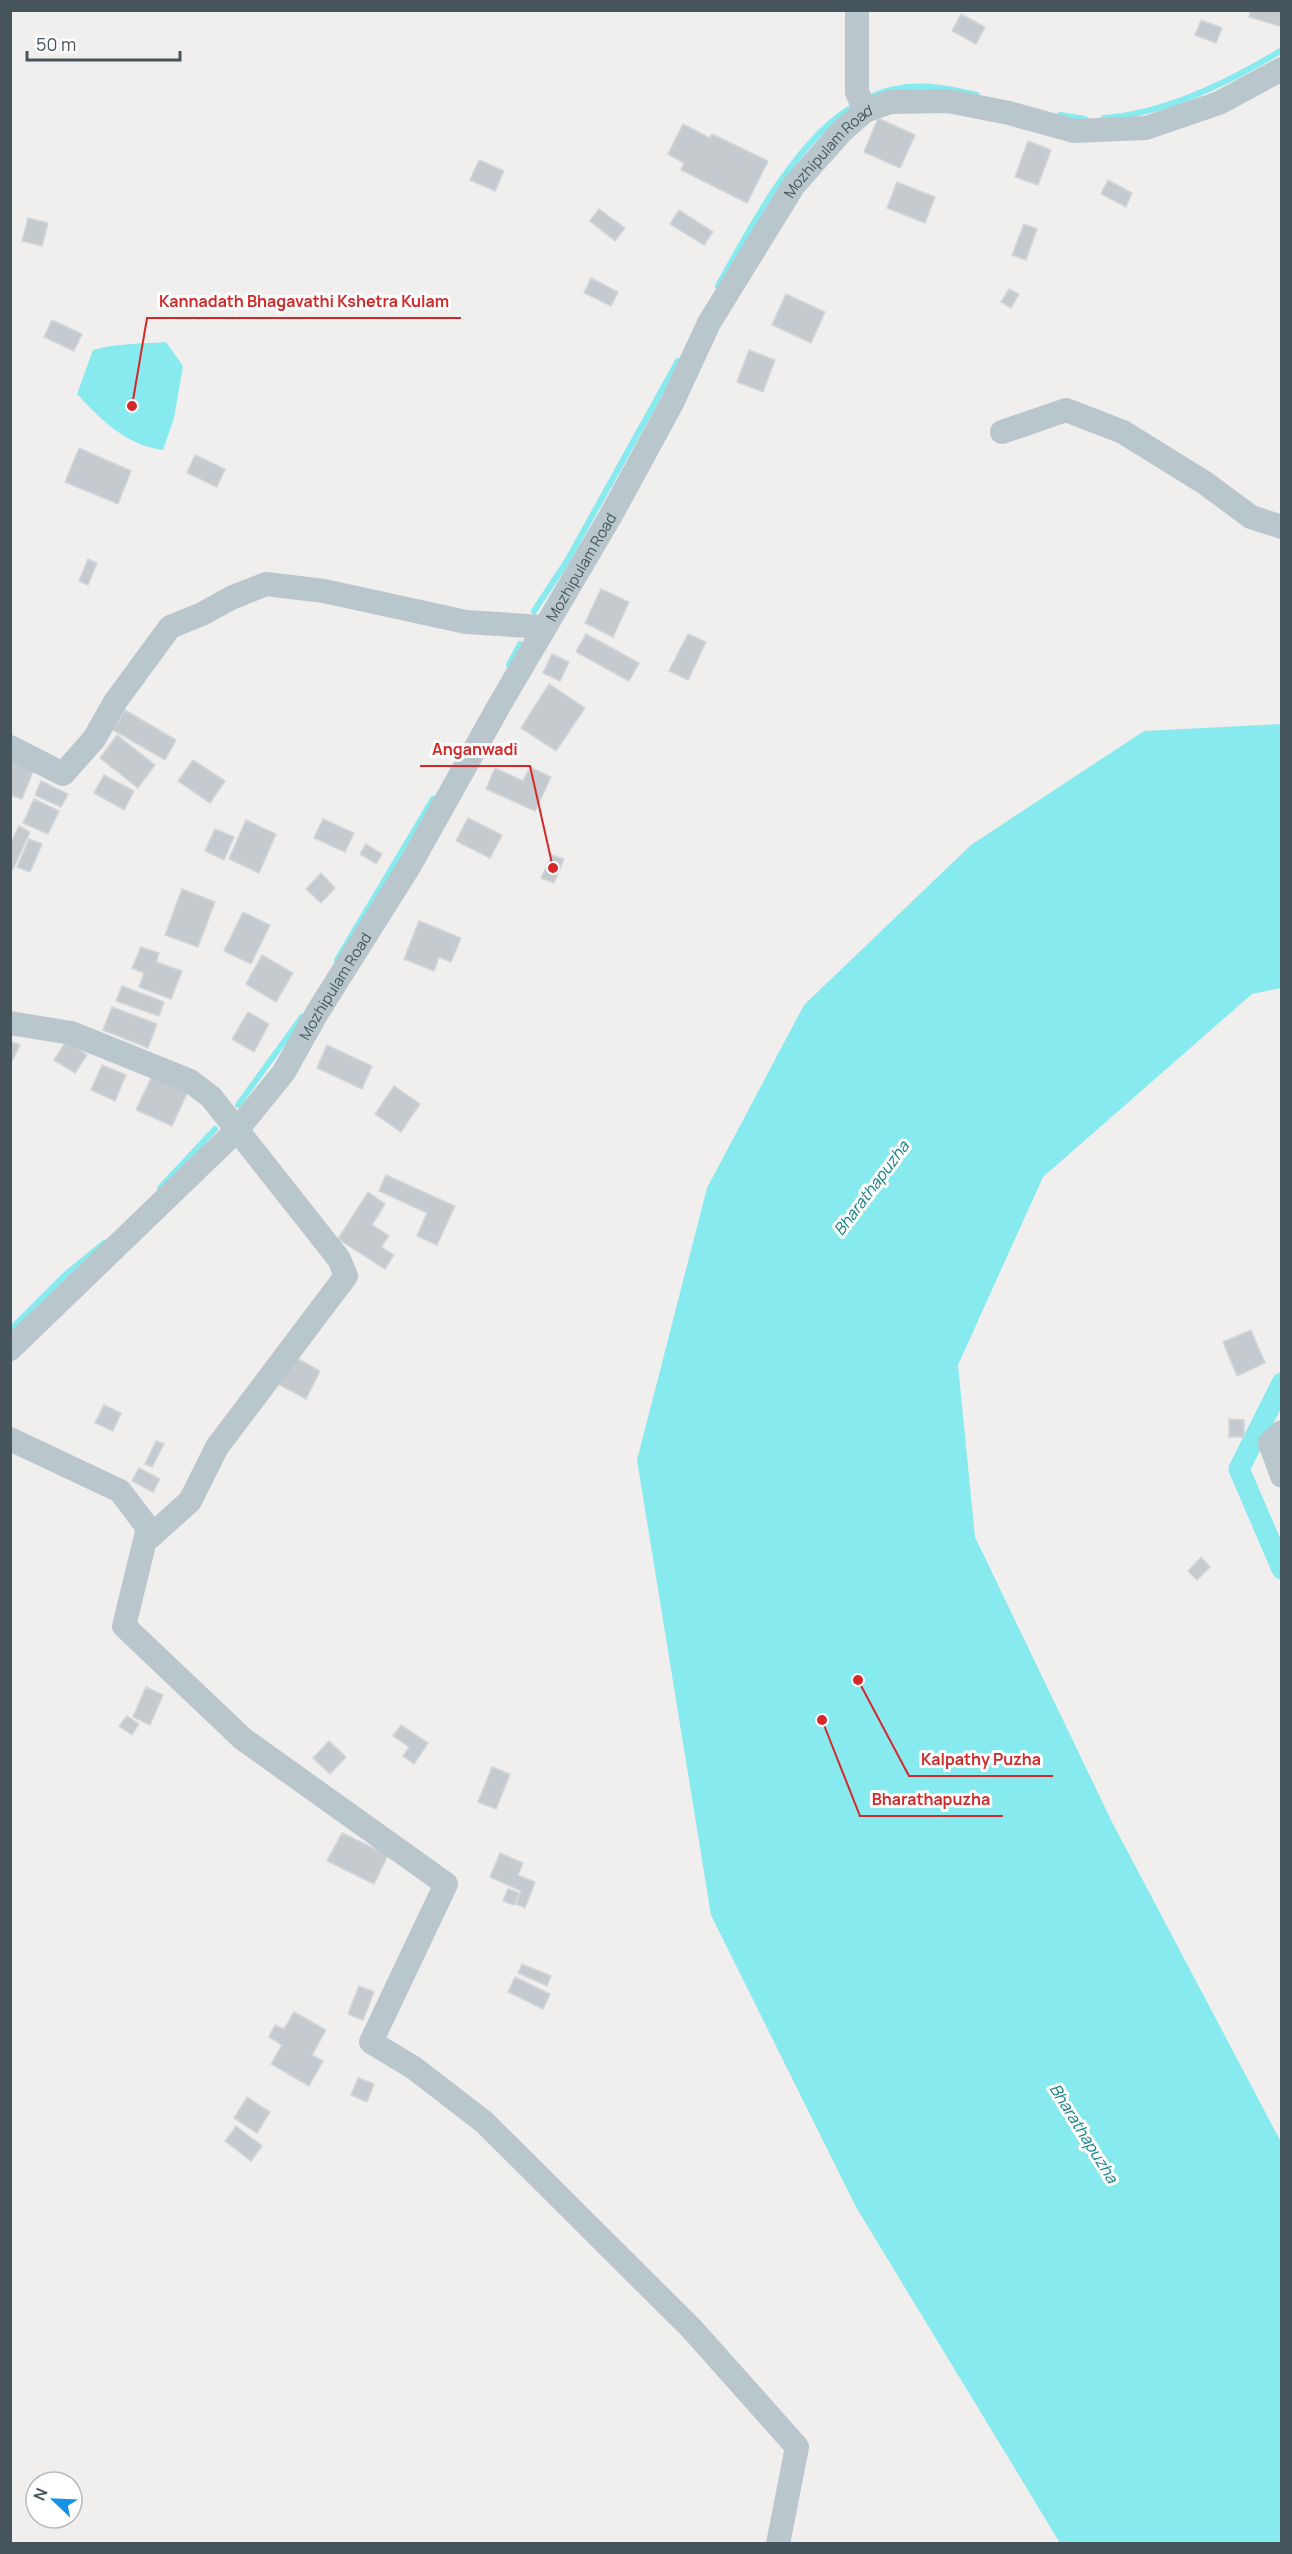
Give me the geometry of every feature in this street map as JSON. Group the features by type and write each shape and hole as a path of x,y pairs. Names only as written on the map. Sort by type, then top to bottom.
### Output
{"street":[{"path":"857,10 861,102"},
{"name":"Mozhipulam Road","path":"10,1349 237,1130 284,1072 317,1013 411,865 544,627 610,517 672,403 709,323 794,185 842,131 861,102 948,100 1074,130 1146,128 1219,103 1281,69"},
{"path":"1002,432 1066,410 1123,432 1205,483 1251,517 1281,527"},
{"path":"10,747 63,774 94,740 115,702 170,627 266,584 324,591 466,622 544,627"},
{"path":"10,1023 71,1033 190,1081 211,1097 339,1259 346,1276 217,1447 190,1501 149,1538 148,1528 120,1491 10,1439"},
{"path":"1281,1432 1270,1443 1281,1476"},
{"path":"148,1528 124,1626 243,1739 446,1884 371,2042 414,2068 493,2130 692,2329 797,2447 778,2544"}],"water":[{"path":"166,342 183,366 174,418 163,450 137,443 115,430 77,394 93,350 120,345"},
{"path":"1281,724 1281,988 1252,994 1043,1177 958,1365 975,1537 1112,1822 1281,2142 1281,2543 1060,2543 856,2207 711,1915 637,1460 707,1188 804,1005 971,845 1144,731"}],"building":[{"path":"1251,10 1282,10 1280,26 1249,17"},
{"path":"961,14 985,27 976,44 952,31"},
{"path":"1201,20 1222,28 1216,43 1195,35"},
{"path":"878,118 915,135 900,168 864,152"},
{"path":"683,124 710,138 712,134 768,161 747,203 681,170 684,163 668,154"},
{"path":"1028,141 1051,150 1038,185 1015,177"},
{"path":"479,160 504,171 495,191 470,180"},
{"path":"1108,180 1132,193 1126,207 1101,194"},
{"path":"897,182 935,197 925,223 887,208"},
{"path":"599,209 625,228 615,241 590,221"},
{"path":"679,210 713,232 704,245 670,224"},
{"path":"28,218 48,223 42,246 22,241"},
{"path":"1024,224 1037,229 1026,260 1012,255"},
{"path":"591,278 618,292 611,306 584,293"},
{"path":"1009,289 1019,294 1011,308 1001,302"},
{"path":"786,294 825,312 811,343 772,325"},
{"path":"52,320 82,334 74,351 44,337"},
{"path":"749,350 775,360 763,392 737,382"},
{"path":"79,448 131,471 118,504 65,482"},
{"path":"195,455 225,469 217,487 187,473"},
{"path":"88,559 97,563 88,585 79,581"},
{"path":"601,589 629,602 613,637 585,623"},
{"path":"586,634 639,663 629,681 576,652"},
{"path":"688,634 706,642 688,680 669,671"},
{"path":"552,654 569,662 560,681 543,673"},
{"path":"549,684 585,708 556,751 521,728"},
{"path":"125,710 176,740 165,760 113,730"},
{"path":"117,735 155,765 138,788 100,758"},
{"path":"10,759 34,769 22,799 10,795"},
{"path":"193,760 225,781 210,803 178,781"},
{"path":"530,767 551,777 535,811 486,789 495,768 523,781"},
{"path":"104,775 134,791 124,810 94,793"},
{"path":"41,781 68,794 61,807 35,795"},
{"path":"34,799 59,811 48,834 23,823"},
{"path":"468,818 502,835 490,858 456,841"},
{"path":"323,819 354,833 345,852 314,838"},
{"path":"246,820 276,834 259,873 229,859"},
{"path":"19,826 30,832 13,869 10,868 10,844"},
{"path":"215,829 234,837 224,860 205,851"},
{"path":"29,839 42,844 30,872 17,867"},
{"path":"366,844 382,854 376,864 360,854"},
{"path":"552,855 564,859 554,883 541,878"},
{"path":"321,873 335,888 321,903 306,889"},
{"path":"182,889 215,902 198,947 165,935"},
{"path":"243,912 270,925 251,964 224,951"},
{"path":"419,921 461,938 451,962 439,957 434,971 404,959"},
{"path":"141,947 159,953 156,962 182,971 171,999 139,987 144,973 132,968"},
{"path":"262,955 293,973 276,1002 246,984"},
{"path":"122,986 164,1002 159,1016 116,1001"},
{"path":"112,1007 157,1024 148,1048 103,1030"},
{"path":"248,1012 269,1024 254,1052 232,1039"},
{"path":"10,1041 20,1045 10,1065"},
{"path":"66,1041 87,1055 75,1073 54,1060"},
{"path":"327,1045 372,1066 362,1089 317,1068"},
{"path":"102,1065 126,1075 115,1101 91,1090"},
{"path":"154,1072 189,1089 172,1126 136,1110"},
{"path":"394,1086 420,1104 401,1132 375,1114"},
{"path":"386,1175 455,1206 437,1245 417,1236 427,1213 379,1191"},
{"path":"368,1192 385,1204 372,1225 389,1236 381,1247 394,1255 385,1269 338,1239"},
{"path":"1251,1330 1265,1363 1237,1376 1223,1342"},
{"path":"293,1356 320,1371 306,1399 278,1384"},
{"path":"104,1405 121,1413 113,1431 95,1423"},
{"path":"1229,1419 1244,1420 1244,1437 1229,1437"},
{"path":"156,1441 164,1444 152,1467 145,1464"},
{"path":"139,1468 160,1479 153,1492 132,1481"},
{"path":"1201,1557 1210,1567 1197,1580 1188,1571"},
{"path":"146,1687 163,1695 150,1725 133,1717"},
{"path":"127,1716 139,1724 132,1735 119,1726"},
{"path":"401,1725 428,1743 414,1764 403,1756 409,1747 393,1736"},
{"path":"329,1741 346,1757 330,1774 313,1758"},
{"path":"492,1767 510,1774 496,1809 478,1802"},
{"path":"342,1833 388,1855 374,1884 327,1861"},
{"path":"500,1853 523,1863 518,1875 535,1882 525,1908 516,1904 521,1891 490,1877"},
{"path":"508,1889 519,1893 514,1905 503,1901"},
{"path":"522,1964 551,1976 547,1986 518,1973"},
{"path":"515,1977 550,1994 543,2009 508,1992"},
{"path":"359,1986 374,1992 363,2020 348,2014"},
{"path":"294,2012 326,2030 312,2055 323,2061 309,2086 271,2064 282,2045 269,2037 275,2025 284,2029"},
{"path":"358,2078 374,2084 367,2102 351,2095"},
{"path":"247,2097 270,2112 257,2133 234,2118"},
{"path":"236,2126 262,2146 251,2161 225,2141"}],"waterway":[{"path":"1104,118 1127,115 1173,103 1219,84 1282,50"},
{"path":"867,99 894,89 921,86 977,95"},
{"path":"718,286 760,212 795,161 835,119 856,105"},
{"path":"1060,115 1085,119"},
{"path":"534,611 567,561 678,361"},
{"path":"509,665 520,644"},
{"path":"337,960 433,799"},
{"path":"238,1105 302,1017"},
{"path":"160,1188 215,1129"},
{"path":"10,1330 64,1276 104,1243"},
{"path":"1282,1383 1239,1469 1282,1569"}],"place":[{"name":"Kannadath Bhagavathi Kshetra Kulam","path":"132,406"},
{"name":"Anganwadi","path":"553,868"},
{"name":"Kalpathy Puzha","path":"858,1680"},
{"name":"Bharathapuzha","path":"822,1720"}]}
